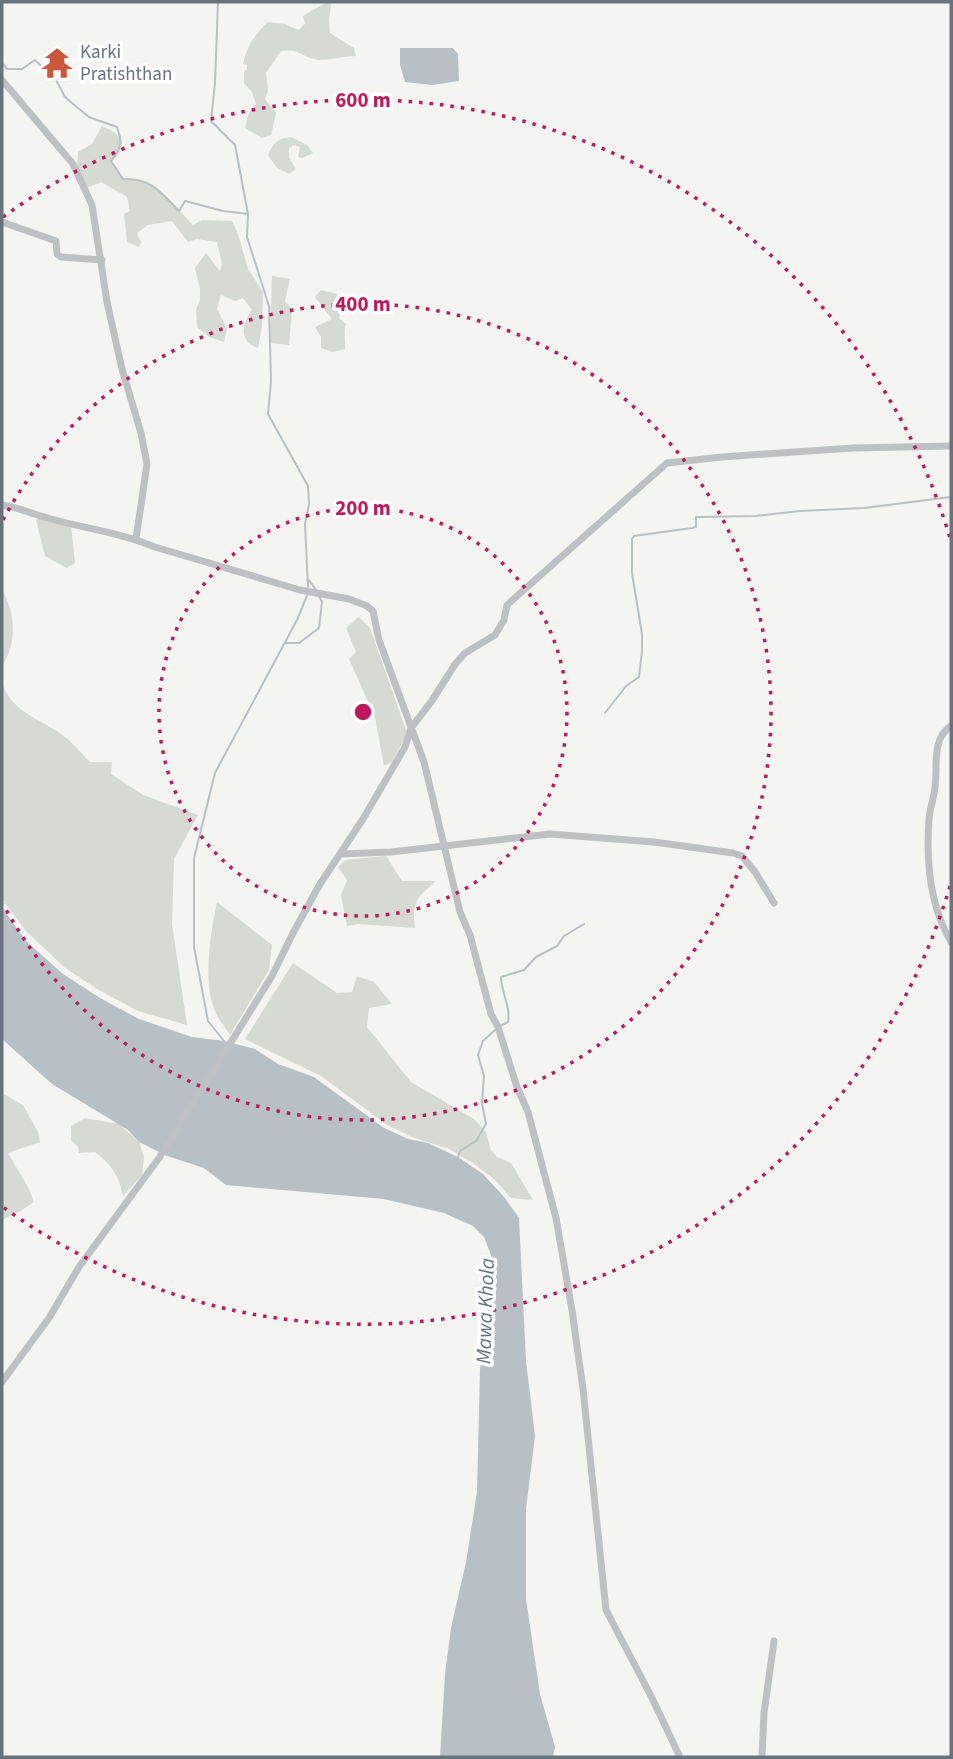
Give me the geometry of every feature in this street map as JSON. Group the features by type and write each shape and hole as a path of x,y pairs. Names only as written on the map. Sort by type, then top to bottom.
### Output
{"street":[{"path":"2,80 74,163 92,205 107,302 147,464 136,539"},
{"path":"2,222 56,241 57,254 61,257 102,260"},
{"path":"2,1382 49,1318 79,1267 159,1158 272,976 298,923 405,747 411,728 464,653 495,635 504,620 507,605 667,463 853,449 951,446"},
{"path":"2,505 136,539 300,590 349,599 373,611 379,640 424,762 443,846 491,1014 528,1112 556,1218 583,1389 606,1610 680,1757"},
{"path":"951,726 945,730 936,750 935,787 929,821 933,895 943,928 951,942"},
{"path":"341,854 391,852 550,834 654,842 742,856 774,903"},
{"path":"762,1757 764,1713 774,1641"}],"shaded area":[{"path":"331,2 330,33 354,48 356,56 320,60 298,52 281,51 266,73 268,90 265,99 276,113 271,135 262,138 245,128 249,112 256,104 252,92 244,83 247,65 243,64 249,46 268,22 285,24 298,30 305,24 303,16"},
{"path":"400,48 453,48 458,54 459,81 432,85 405,82 400,65"},
{"path":"102,126 114,132 122,141 119,152 111,161 123,179 154,187 193,225 202,220 232,221 248,269 263,292 258,348 245,337 244,326 252,310 243,298 235,301 221,295 217,309 227,328 224,342 209,337 197,327 196,310 200,289 195,268 206,253 220,271 222,264 217,242 197,239 188,242 172,221 148,225 137,233 141,242 139,247 127,242 124,214 130,211 127,197 101,182 87,188 77,168 78,152 92,144"},
{"path":"291,137 307,145 313,153 302,158 298,157 300,147 294,145 289,148 289,158 296,169 289,174 277,168 268,155 276,142"},
{"path":"272,276 290,279 285,301 292,310 289,345 270,343"},
{"path":"321,290 337,294 343,302 339,318 346,324 345,349 332,352 321,348 321,337 315,327 332,319 315,297"},
{"path":"42,517 71,524 75,563 67,568 45,556 36,520"},
{"path":"2,590 10,608 13,628 10,648 2,666"},
{"path":"359,617 370,628 407,733 393,761 384,766 375,717 349,659 356,652 346,628"},
{"path":"2,682 11,700 71,742 90,762 112,762 111,774 143,795 198,815 174,859 172,924 187,1025 138,1011 64,967 26,931 2,899"},
{"path":"386,856 402,881 436,881 417,901 414,912 415,928 358,924 347,926 341,895 347,880 338,867 345,860"},
{"path":"217,902 272,945 269,970 230,1035 215,1011 209,986 210,942"},
{"path":"2,908 26,941 63,974 100,998 139,1019 192,1037 255,1049 278,1064 314,1077 384,1128 408,1139 428,1143 458,1157 483,1174 519,1218 526,1361 535,1436 526,1509 526,1599 540,1694 555,1747 553,1757 440,1757 451,1628 466,1562 477,1492 480,1370 486,1310 492,1287 491,1255 484,1237 473,1226 444,1213 384,1199 226,1185 204,1168 167,1156 139,1142 128,1130 52,1084 2,1039"},
{"path":"293,963 337,993 352,992 357,976 374,982 392,1004 369,1008 367,1027 411,1082 474,1119 486,1132 491,1150 497,1157 511,1163 533,1200 511,1198 495,1180 473,1163 449,1149 412,1137 387,1125 321,1076 245,1039"},
{"path":"2,1093 23,1105 39,1134 40,1142 8,1153 34,1202 2,1220"},
{"path":"85,1118 119,1124 139,1142 144,1157 142,1175 123,1196 114,1171 106,1162 95,1152 79,1153 78,1147 71,1140 71,1126"}],"waterway":[{"path":"218,2 211,121 235,145 248,214 247,237 269,306 271,382 268,414 308,486 309,504 305,524 308,587"},
{"path":"2,63 7,69 22,69 35,60 56,80 65,97 89,117 117,127 120,146 111,161 123,179 148,184 161,192 179,211 185,201 223,211 248,214"},
{"path":"605,713 626,686 639,677 642,634 632,573 634,536 696,527 696,517 756,516 864,508 951,497"},
{"path":"308,579 317,591"},
{"path":"224,1041 208,1021 194,947 194,858 215,773 297,620 308,593"},
{"path":"286,643 299,643 319,628 322,602 319,596"},
{"path":"500,1026 508,1022 509,1016 501,977 524,970 536,957 557,946 564,936 584,924"},
{"path":"458,1157 460,1151 476,1141 486,1124 482,1103 484,1076 478,1055 483,1041 495,1030"}],"place":[{"name":"Karki Pratishthan","path":"57,63"}],"water label":[{"name":"Mawa Khola","path":"485,1311"}]}
